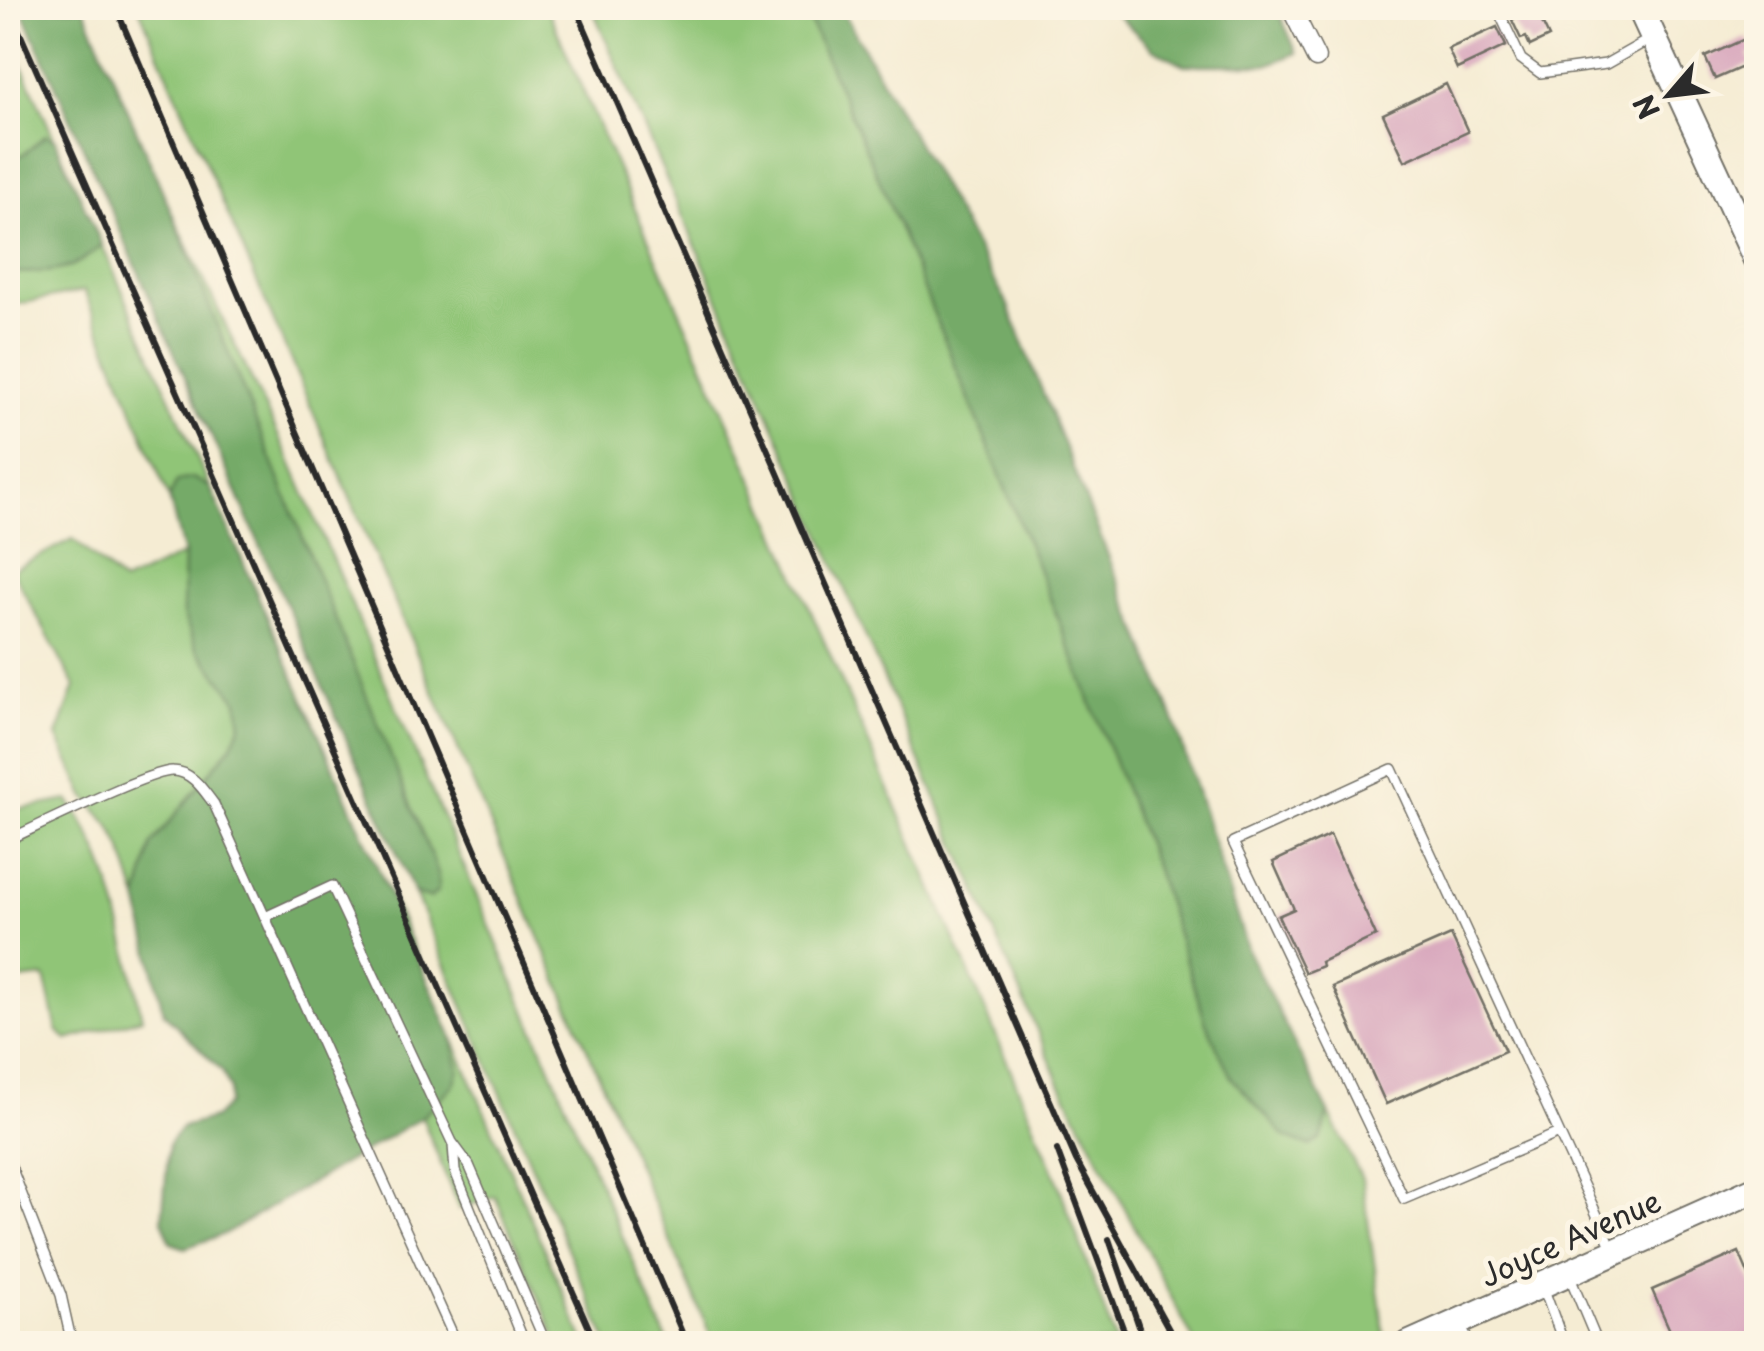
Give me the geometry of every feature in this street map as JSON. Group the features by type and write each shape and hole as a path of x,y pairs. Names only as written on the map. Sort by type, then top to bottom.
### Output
{"street":[{"path":"1291,8 1316,58"},
{"path":"1640,8 1746,210 1756,258"},
{"name":"Joyce Avenue","path":"1409,1344 1464,1332 1542,1284 1756,1190"}],"lane":[{"path":"1497,8 1521,59 1540,73 1606,64 1654,37"},
{"path":"1559,1133 1404,1199 1233,842 1392,769 1614,1252"},
{"path":"8,840 145,779 173,771 191,777 214,804 457,1344"},
{"path":"265,917 332,886 452,1142 469,1165 546,1344"},
{"path":"452,1142 455,1171 525,1344"},
{"path":"8,1159 60,1296 72,1344"},
{"path":"1568,1272 1598,1344"},
{"path":"1542,1284 1564,1344"}],"green space":[{"path":"21,8 84,8 171,211 438,873 438,891 430,898 415,894"},
{"path":"139,8 547,8 981,1000 1056,1177 1116,1343 714,1343"},
{"path":"592,8 804,8 881,184 1042,578 1155,866 1206,1022 1321,1139 1329,1113 1362,1179 1385,1338 1370,1344 1195,1343 1060,1083"},
{"path":"804,8 841,8 1007,303 1174,720 1248,951 1329,1113 1321,1139 1310,1146 1285,1137 1231,1077 1206,1023 1155,866 1042,578 881,184"},
{"path":"1110,8 1277,8 1297,53 1267,65 1185,65 1153,49"},
{"path":"8,35 55,140 46,135 24,154 8,160"},
{"path":"46,135 55,140 102,245 68,267 8,273 8,160 24,154"},
{"path":"171,211 290,460 668,1343 608,1343 415,894 430,898 280,486"},
{"path":"102,245 210,487 193,478 177,481 169,498 84,291 8,306 8,273 68,267"},
{"path":"193,478 210,487 451,1034 459,1070 454,1084 422,1117 227,1233 185,1248 171,1243 162,1220 169,1143 182,1127 214,1118 228,1104 230,1089 222,1071 163,1012 138,899 152,844 231,746 241,726 238,701 197,649 183,614 184,554 169,498 177,481"},
{"path":"73,539 123,583 184,554 183,614 197,649 238,701 241,726 231,746 152,844 138,899 121,847 110,826 85,796 57,736 75,686 12,570"},
{"path":"68,800 97,849 107,876 142,1018 67,1040 57,1030 45,977 8,981 8,811"},
{"path":"451,1034 585,1343 558,1343 495,1196 459,1209 422,1117 449,1088 456,1073"}],"building":[{"path":"1512,8 1535,8 1549,37 1530,46 1526,37 1521,39 1512,20 1517,17"},
{"path":"1497,27 1506,46 1457,69 1448,49"},
{"path":"1747,38 1754,53 1748,55 1752,63 1715,79 1705,57"},
{"path":"1446,84 1468,132 1405,161 1383,114"},
{"path":"1330,835 1376,936 1305,973 1278,916 1294,909 1273,862"},
{"path":"1451,935 1505,1051 1386,1104 1333,987"},
{"path":"1739,1252 1756,1292 1756,1344 1676,1344 1652,1290"}],"railway":[{"path":"9,8 596,1344"},
{"path":"116,8 687,1344"},
{"path":"576,8 1076,1160 1177,1344"},
{"path":"1057,1150 1129,1344"},
{"path":"1109,1239 1145,1344"}]}
